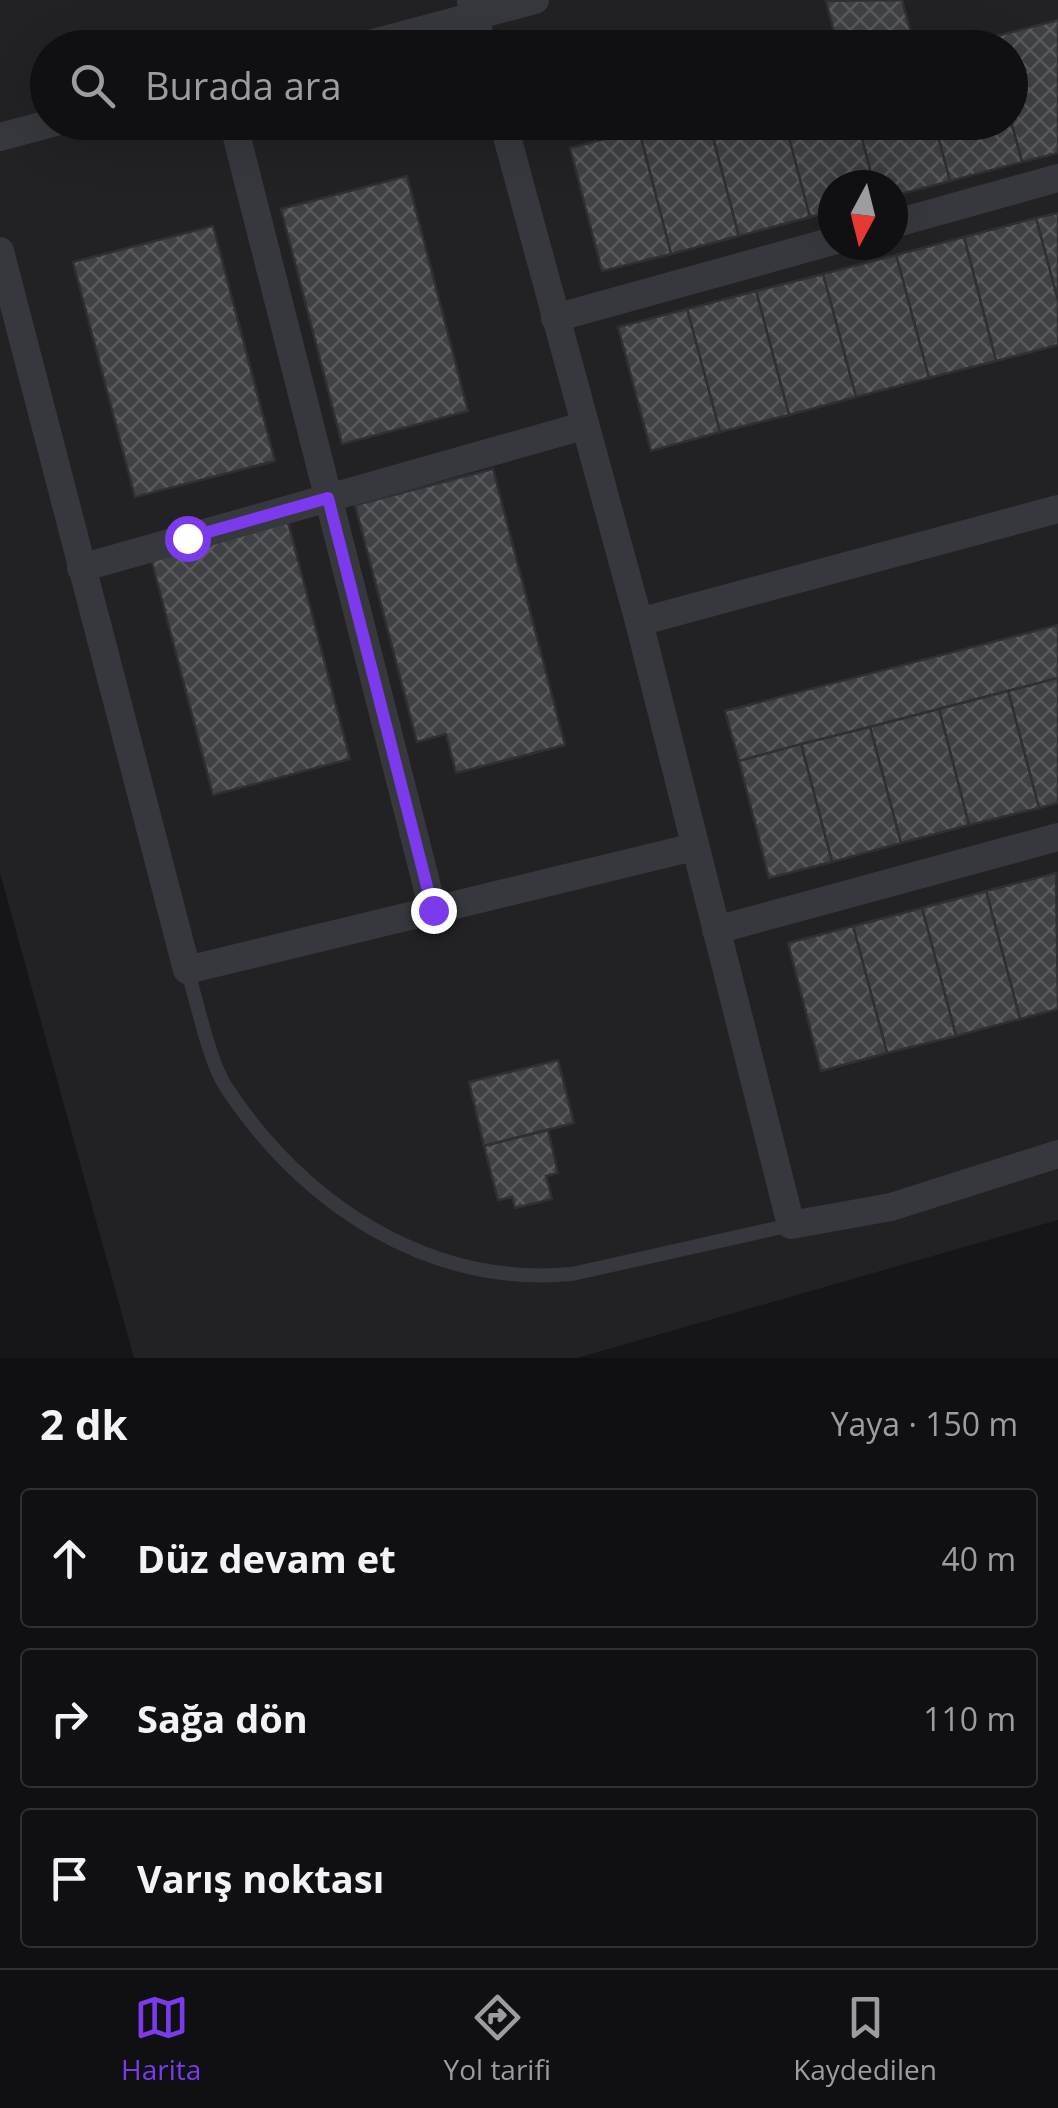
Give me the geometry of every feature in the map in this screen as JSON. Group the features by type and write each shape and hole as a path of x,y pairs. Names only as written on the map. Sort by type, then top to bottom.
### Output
{"street":[{"path":"408,30 473,8 535,0"},
{"path":"0,137 30,129"},
{"path":"237,140 433,910"},
{"path":"508,140 639,622 791,1225 891,1207 1058,1154"},
{"path":"908,220 1058,178"},
{"path":"555,318 818,244"},
{"path":"0,251 187,970 694,847"},
{"path":"81,568 583,426"},
{"path":"639,622 1058,509"},
{"path":"716,930 1058,837"}],"lane":[{"path":"187,970 224,1084 254,1122 312,1182 366,1225 413,1252 471,1271 538,1277 572,1274 791,1225"}],"shaded area":[{"path":"0,0 1058,0 1058,1220 577,1358 134,1358 0,873"}],"building":[{"path":"902,0 910,30 833,30 826,1"},
{"path":"1058,20 1058,153 1022,162 1016,140 1028,140 1028,30 1020,30"},
{"path":"601,140 642,140 671,254 602,271 570,148"},
{"path":"642,140 714,140 739,236 671,254"},
{"path":"714,140 790,140 810,217 739,236"},
{"path":"790,140 863,140 870,170 818,170 818,215 810,217"},
{"path":"863,140 939,140 950,181 908,192 908,170 870,170"},
{"path":"939,140 1016,140 1022,162 950,181"},
{"path":"407,176 468,411 342,444 281,209"},
{"path":"1058,213 1058,301 1036,218"},
{"path":"1036,218 1058,301 1058,345 996,361 964,237"},
{"path":"213,226 275,461 135,497 73,262"},
{"path":"964,237 996,361 929,378 897,260 908,260 908,252"},
{"path":"877,260 897,260 929,378 856,397 823,274"},
{"path":"823,274 856,397 789,415 756,291"},
{"path":"756,291 789,415 720,432 687,309"},
{"path":"687,309 720,432 651,451 618,327"},
{"path":"493,469 565,745 456,773 446,734 417,742 355,505"},
{"path":"288,522 350,759 213,795 151,558"},
{"path":"1058,625 1058,678 739,761 725,711"},
{"path":"1058,678 1058,803 1039,808 1008,691"},
{"path":"1008,691 1039,808 969,825 939,709"},
{"path":"939,709 969,825 901,843 870,727"},
{"path":"870,727 901,843 832,862 801,744"},
{"path":"801,744 832,862 769,878 739,761"},
{"path":"1056,873 1058,1009 1020,1019 986,891"},
{"path":"986,891 1020,1019 956,1036 922,908"},
{"path":"922,908 956,1036 887,1053 853,926"},
{"path":"853,926 887,1053 821,1071 788,943"},
{"path":"558,1060 574,1123 484,1146 469,1082"},
{"path":"548,1130 558,1173 546,1176 552,1199 515,1208 512,1197 498,1200 484,1146"}],"route":[{"path":"187,538 328,498 433,910"}]}
